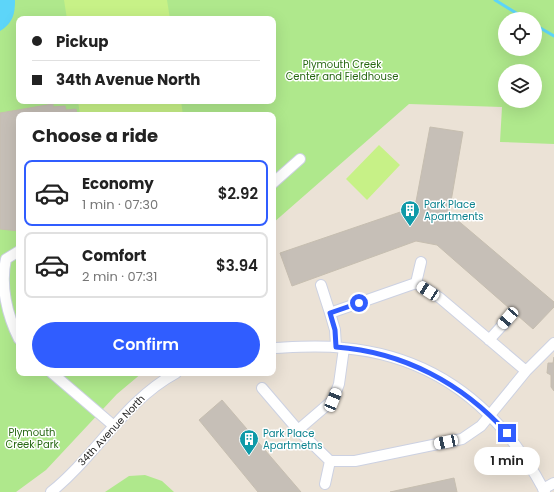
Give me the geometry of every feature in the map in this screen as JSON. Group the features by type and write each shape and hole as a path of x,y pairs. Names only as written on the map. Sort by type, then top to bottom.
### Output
{"street":[{"path":"276,180 300,159"},
{"path":"16,253 6,259 3,270 7,310 16,333"},
{"path":"416,283 421,262"},
{"path":"330,313 416,283"},
{"path":"416,283 440,298 526,371"},
{"path":"298,430 333,400 339,384 340,347 321,285"},
{"path":"489,340 508,318"},
{"path":"262,388 298,430 330,461 355,461 462,439 481,426 526,371 554,343"},
{"path":"276,348 340,347 392,357 434,375 469,396 490,416 518,448 544,491 554,483"},
{"path":"56,376 114,426"},
{"name":"34th Avenue North","path":"51,492 70,474 138,400 172,376"},
{"path":"325,484 330,461"}],"green space":[{"name":"Plymouth Creek Center and Fieldhouse","path":"0,0 554,0 554,144 500,142 502,108 542,108 542,64 498,64 498,107 409,104 276,220 276,112 16,112 16,376 138,376 117,394 46,470 16,492 0,492"},
{"path":"64,0 167,0 170,16 67,16"},
{"path":"78,104 181,104 183,112 80,112"},
{"path":"379,145 400,165 367,200 346,179"},
{"path":"145,475 162,481 174,492 105,492 129,476"}],"water":[{"path":"0,0 15,0 12,18 8,25 0,31"}],"building":[{"path":"53,104 53,107 65,106 66,110 76,109 76,112 16,112 16,231 0,229 0,113"},
{"name":"Park Place Apartments","path":"430,127 463,132 449,213 554,302 554,307 533,329 437,245 416,241 292,286 280,253 415,207"},
{"path":"554,357 554,391 551,387 551,375 547,373 548,363 553,363"},
{"name":"Park Place Apartmetns","path":"222,400 301,492 258,492 199,420"},
{"path":"454,478 457,492 390,492"}],"waterway":[{"path":"495,0 515,12"},
{"path":"542,29 554,36"}],"place":[{"name":"Park Place Apartments","path":"410,227"},
{"name":"Park Place Apartmetns","path":"249,456"}],"route":[{"path":"359,303 330,313 335,330 336,347 377,353 392,357 414,365 434,375 453,385 469,396 507,433"}],"park label":[{"name":"Plymouth Creek Park","path":"32,438"}]}
